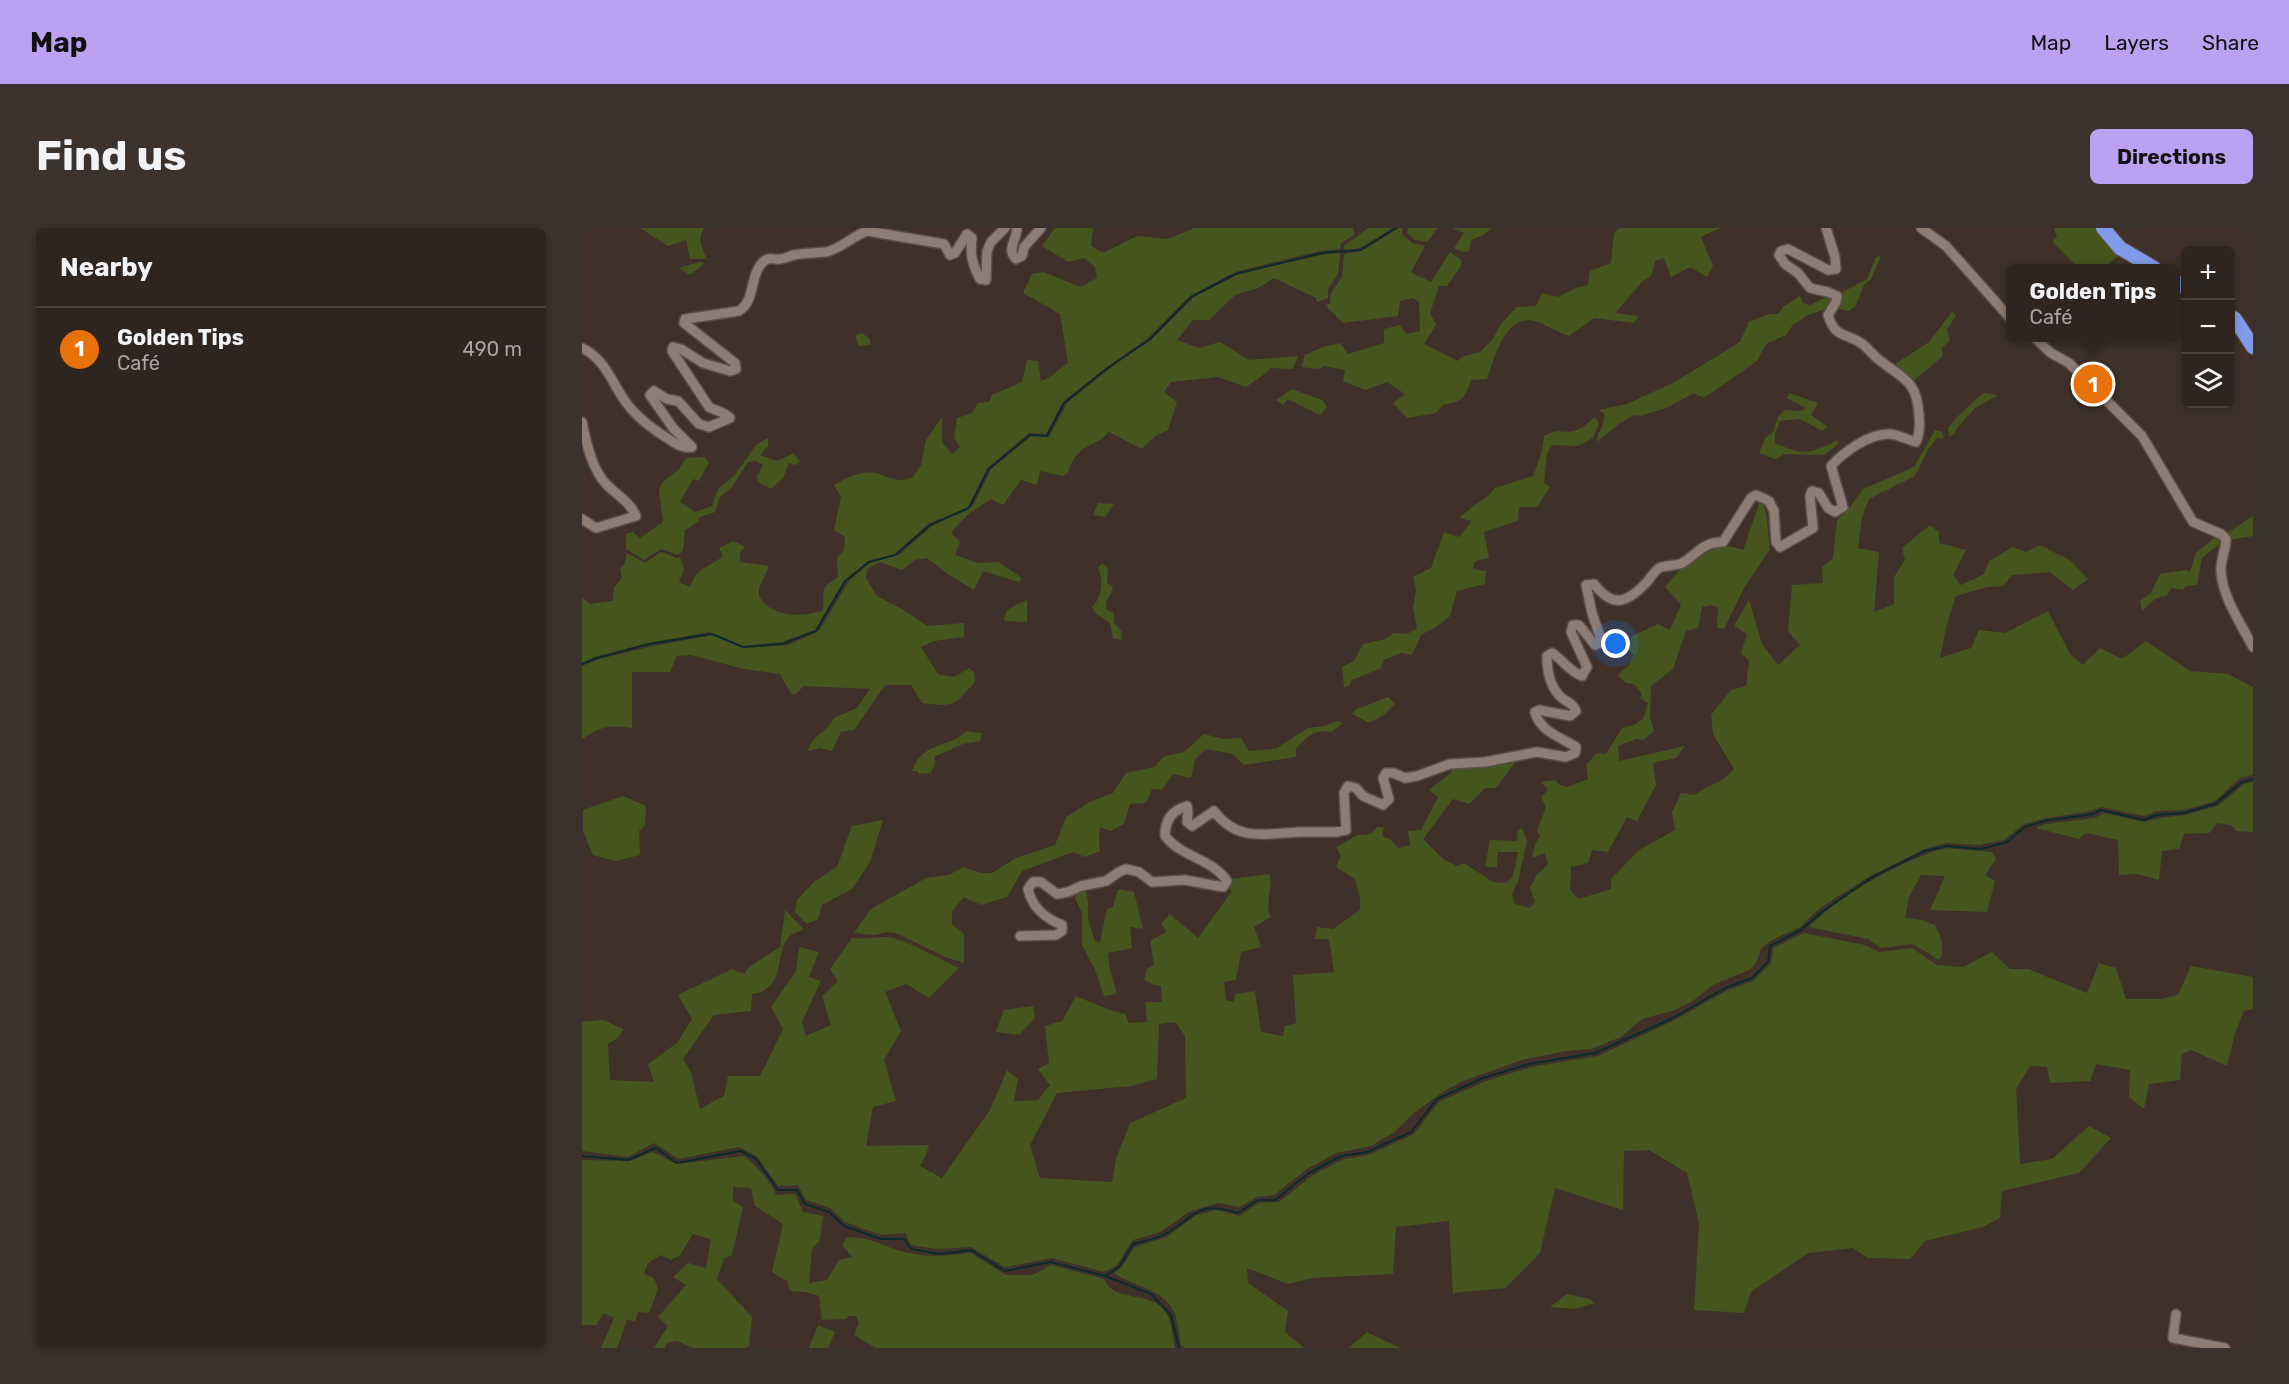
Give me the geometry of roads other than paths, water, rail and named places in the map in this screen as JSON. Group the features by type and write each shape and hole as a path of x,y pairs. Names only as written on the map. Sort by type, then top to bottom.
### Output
{"highway":[{"path":"2103,228 2120,248 2147,264"},
{"path":"2235,319 2253,347"}],"street":[{"path":"582,348 593,353 605,366 612,381 637,416 676,444 685,448 692,447 673,428 651,395 654,391 667,399 678,401 699,424 709,427 730,418 709,407 672,351 673,347 681,349 703,363 730,371 736,369 735,363 684,323 685,319 739,311 745,307 750,298 754,280 764,261 771,258 780,259 830,251 867,231 944,244 950,255 955,253 967,234 972,238 970,254 974,267 980,279 986,280 987,251 991,242 1005,228"},
{"path":"1017,228 1011,250 1012,256 1016,259 1022,256 1024,247 1041,228"},
{"path":"1020,936 1056,935 1062,931 1062,926 1043,916 1030,899 1028,889 1033,882 1041,882 1056,894 1081,886 1106,882 1126,869 1139,872 1152,882 1185,880 1223,887 1227,881 1220,871 1207,862 1186,854 1172,845 1165,836 1168,818 1178,808 1186,806 1187,822 1192,826 1214,811 1223,824 1236,831 1254,835 1336,832 1346,830 1344,793 1348,786 1356,788 1363,796 1383,805 1389,799 1383,778 1386,773 1405,778 1450,764 1485,762 1537,752 1566,757 1575,753 1576,747 1555,736 1540,722 1535,712 1539,710 1570,716 1576,711 1573,705 1561,697 1552,684 1547,656 1552,653 1573,672 1582,676 1587,667 1571,632 1573,625 1579,625 1595,645 1602,642 1586,585 1594,584 1604,597 1612,601 1622,600 1637,592 1659,568 1682,563 1700,548 1723,542 1751,498 1756,495 1769,501 1774,511 1776,542 1780,547 1813,528 1810,496 1812,490 1819,493 1828,508 1835,512 1843,507 1831,466 1842,454 1857,444 1881,435 1890,434 1916,442 1920,434 1917,395 1912,385 1870,353 1862,344 1841,335 1831,325 1828,315 1837,296 1810,288 1779,255 1781,251 1788,249 1828,270 1836,269 1835,257 1826,228"},
{"path":"1921,228 1946,246 2006,314"},
{"path":"2040,342 2069,363 2142,436 2193,522 2221,534 2226,539 2226,547 2221,559 2223,587 2253,647"},
{"path":"582,422 590,452 599,473 605,483 633,508 636,516 597,528 582,519"},
{"path":"2175,1314 2172,1338 2224,1348"}],"waterway":[{"path":"582,664 649,644 712,634 743,647 782,644 816,631 845,581 869,562 895,555 930,525 969,508 989,469 1030,435 1047,436 1064,403 1105,370 1149,340 1191,297 1236,274 1322,253 1361,250 1396,228"},
{"path":"1105,1276 1119,1267 1133,1244 1165,1234 1198,1212 1213,1208 1238,1213 1258,1200 1275,1200 1309,1173 1341,1156 1367,1152 1411,1132 1437,1099 1483,1078 1529,1064 1595,1053 1673,1018 1725,988 1752,978 1768,962 1770,946 1801,930 1823,911 1871,878 1925,851 1947,846 1981,849 2007,842 2025,827 2044,821 2093,814 2101,810 2144,820 2156,815 2184,813 2215,804 2242,782 2253,779"},
{"path":"582,1156 628,1160 656,1148 677,1163 741,1151 756,1159 778,1190 797,1190 805,1204 829,1212 844,1226 881,1239 904,1239 911,1249 940,1254 971,1250 1005,1271 1051,1262 1105,1276 1151,1294 1171,1315 1179,1348"}],"place":[{"name":"Golden Tips","path":"2093,384"}]}
